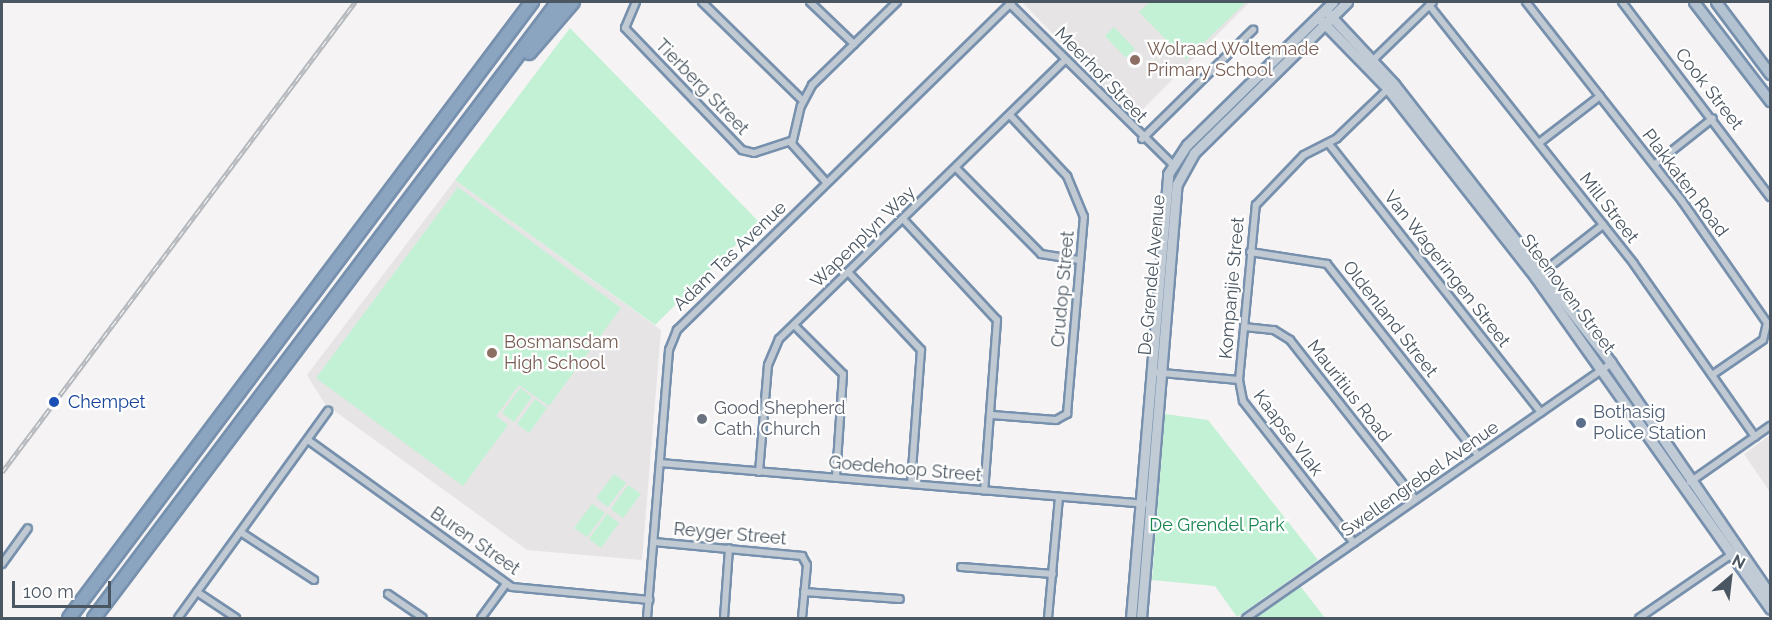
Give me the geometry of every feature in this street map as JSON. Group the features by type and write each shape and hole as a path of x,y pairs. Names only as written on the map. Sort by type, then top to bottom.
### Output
{"highway":[{"path":"69,618 532,2"},
{"path":"93,618 558,2"},
{"path":"495,88 573,2"}],"main road":[{"path":"1694,2 1770,101"},
{"path":"1716,2 1770,74"}],"street":[{"name":"Tierberg Street","path":"636,2 625,28 742,150 754,153 792,141"},
{"path":"702,2 803,101"},
{"path":"810,2 854,44"},
{"path":"826,182 792,141 803,101 854,44 897,2"},
{"name":"De Grendel Avenue","path":"1131,618 1176,184 1189,160 1325,17 1333,2"},
{"name":"De Grendel Avenue","path":"1155,373 1162,208 1172,164 1325,17 1347,2"},
{"name":"Plakkaten Road","path":"1526,2 1654,165 1767,323 1763,340 1712,375"},
{"name":"Cook Street","path":"1622,2 1713,118 1770,197"},
{"name":"Meerhof Street","path":"1011,3 1142,139 1172,164"},
{"name":"Adam Tas Avenue","path":"647,618 669,350 677,330 1011,3"},
{"path":"1369,63 1431,3"},
{"name":"Mill Street","path":"1431,3 1603,225 1755,437"},
{"name":"Steenoven Street","path":"1325,17 1391,86 1539,276 1608,366 1736,551 1770,594"},
{"path":"1142,139 1253,30"},
{"name":"Wapenplyn Way","path":"759,472 771,354 794,325 1065,60"},
{"name":"Kompanjie Street","path":"1239,380 1250,252 1260,199 1307,153 1329,144 1391,86"},
{"path":"1539,143 1600,96"},
{"name":"Crudop Street","path":"992,415 1056,420 1067,414 1084,217 1079,197 1063,170 1010,114"},
{"path":"1654,165 1713,118"},
{"name":"Van Wageringen Street","path":"1329,144 1541,412"},
{"path":"1176,184 1172,164 1189,160"},
{"path":"956,168 1041,254 1079,260"},
{"path":"903,219 997,320 992,415 984,491"},
{"path":"1539,276 1603,225"},
{"name":"Oldenland Street","path":"1250,252 1327,264 1478,455"},
{"path":"848,272 921,350 910,484"},
{"path":"794,325 843,375 836,478"},
{"name":"Mauritius Road","path":"1244,327 1274,330 1290,340 1415,500"},
{"name":"Swellengrebel Avenue","path":"1245,618 1608,366"},
{"name":"Kaapse Vlak","path":"1155,373 1239,380 1243,401 1354,543"},
{"path":"178,618 328,411"},
{"path":"1688,483 1770,426"},
{"name":"Buren Street","path":"308,440 506,584 649,600"},
{"name":"Goedehoop Street","path":"660,463 1144,505"},
{"path":"1048,618 1059,497"},
{"name":"De Grendel Avenue","path":"1141,618 1144,505"},
{"path":"2,564 28,528"},
{"path":"242,532 314,580"},
{"name":"Reyger Street","path":"654,542 802,556 804,592 802,618"},
{"path":"724,618 729,548"},
{"path":"1640,618 1736,551"},
{"name":"Steenoven Street","path":"1736,551 1770,608"},
{"path":"961,567 1053,574"},
{"path":"481,618 506,584"},
{"path":"197,592 236,618"},
{"path":"804,592 900,599"},
{"path":"388,594 423,618"}],"shaded area":[{"name":"Wolraad Woltemade Primary School","path":"1022,2 1250,2 1134,118"},
{"name":"Bosmansdam High School","path":"455,180 661,330 642,560 527,550 325,404 307,375"},
{"path":"1770,435 1770,492 1744,454"}],"green space":[{"path":"1150,2 1246,2 1186,60 1139,12"},
{"path":"1114,27 1135,49 1126,58 1105,36"},
{"path":"570,28 759,222 655,325 455,180"},
{"path":"458,187 621,308 549,406 519,385 496,416 508,425 463,486 316,378"},
{"path":"520,388 532,397 514,422 502,413"},
{"path":"535,399 547,408 529,433 517,424"},
{"name":"De Grendel Park","path":"1165,414 1208,420 1318,560 1237,617 1215,586 1152,580"},
{"path":"614,474 626,483 608,507 596,498"},
{"path":"628,485 641,494 623,518 611,509"},
{"path":"592,504 605,513 587,537 574,528"},
{"path":"607,514 619,523 601,548 589,539"},
{"path":"1301,587 1325,618 1256,618 1299,588"}],"railway":[{"path":"2,472 355,2"}],"place":[{"name":"Wolraad Woltemade Primary School","path":"1135,60"},
{"name":"Bosmansdam High School","path":"492,353"},
{"name":"Chempet","path":"54,402"},
{"name":"Good Shepherd Cath. Church","path":"702,419"},
{"name":"Bothasig Police Station","path":"1581,423"}]}
